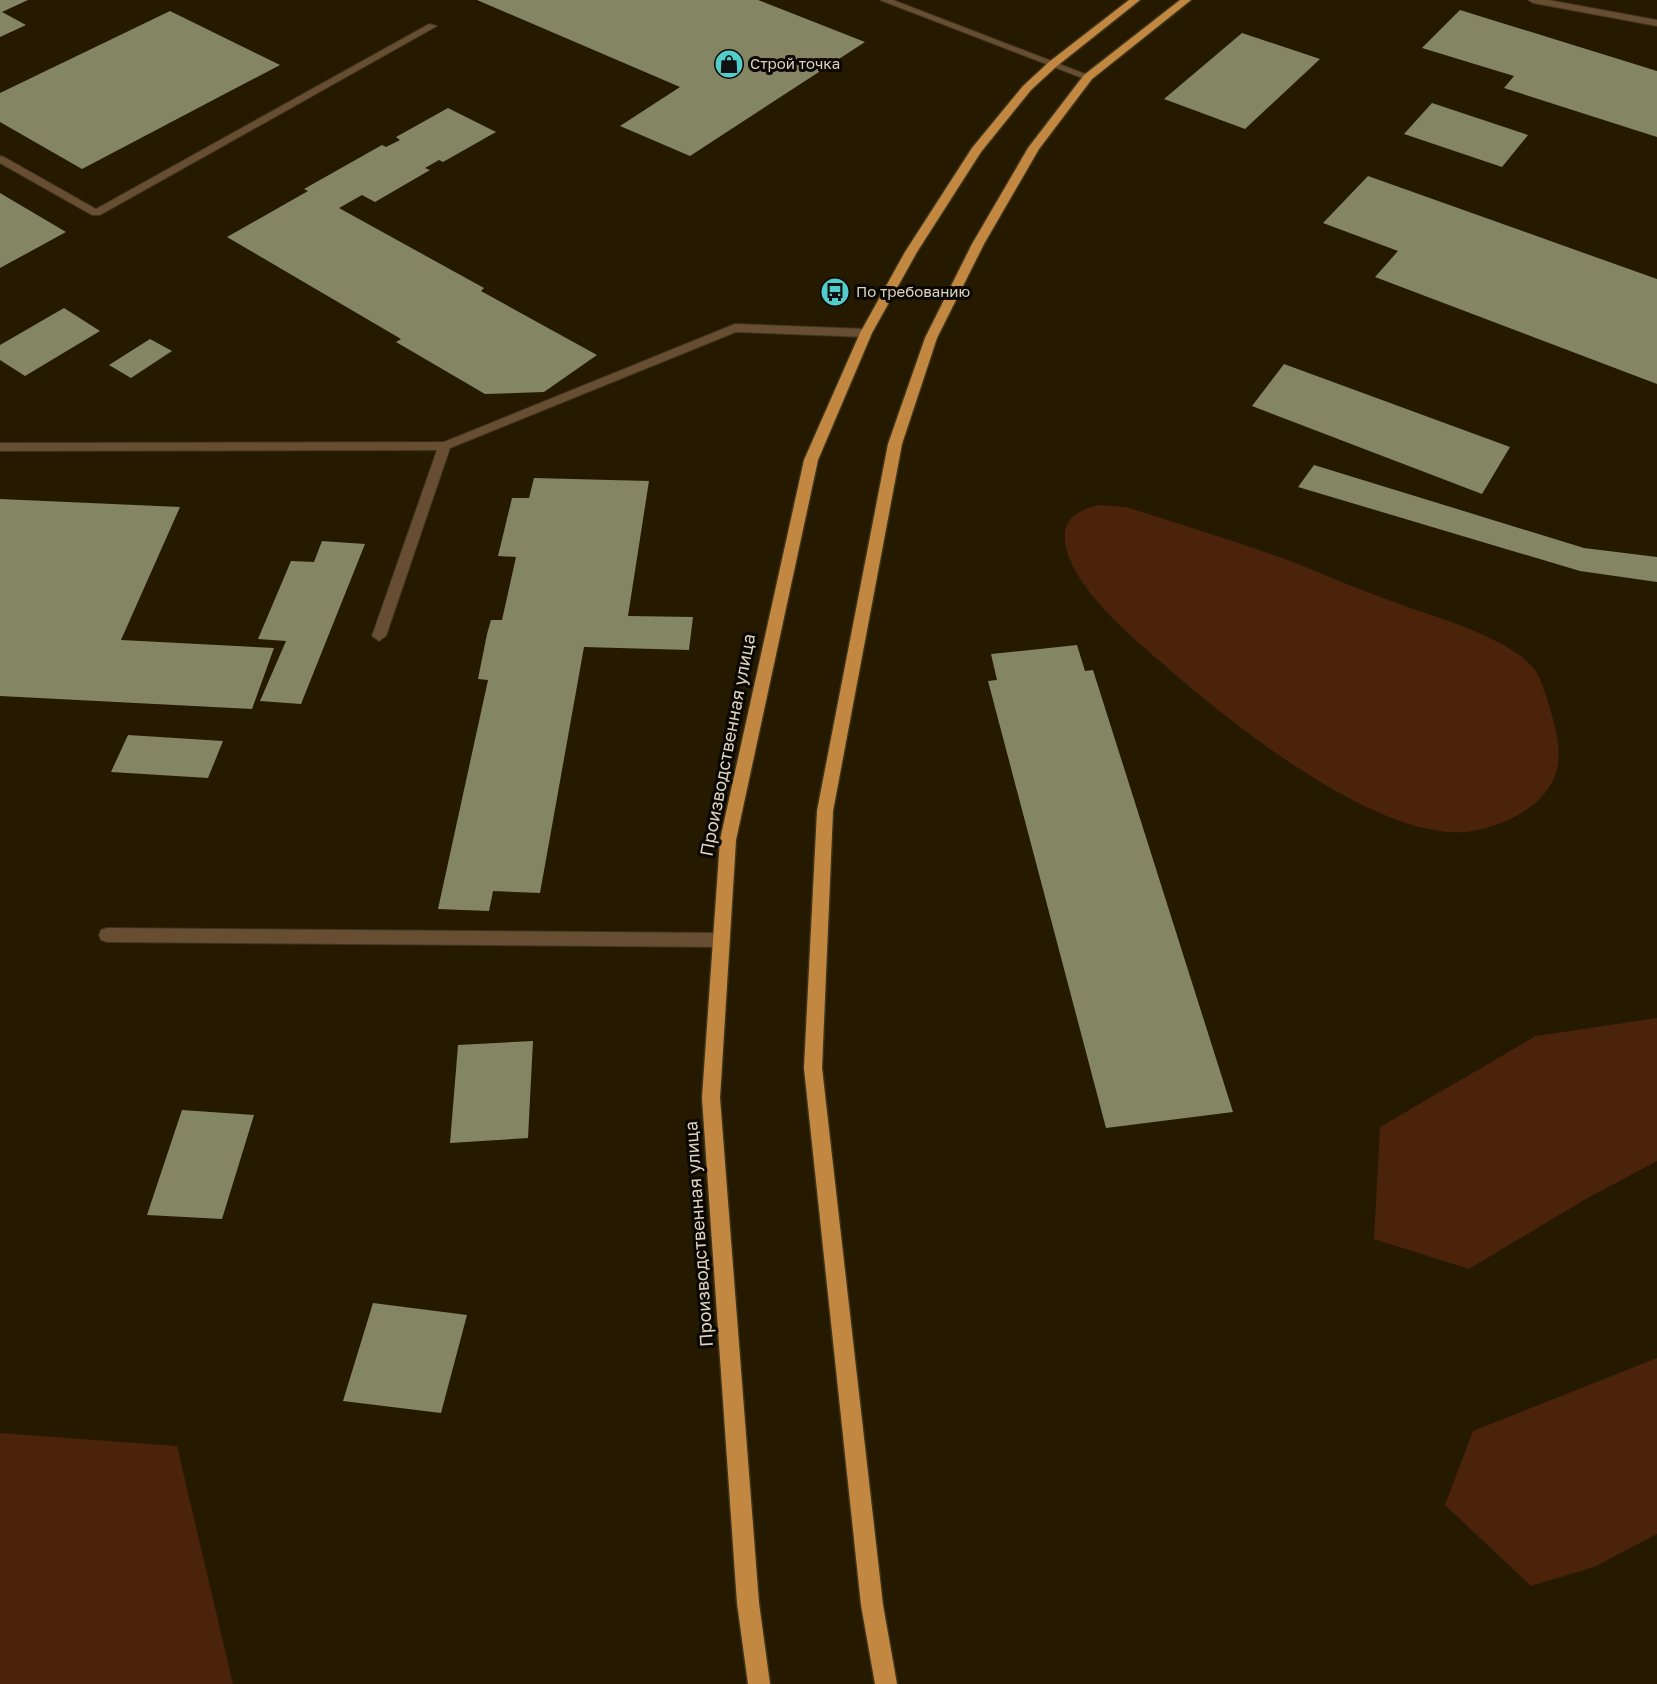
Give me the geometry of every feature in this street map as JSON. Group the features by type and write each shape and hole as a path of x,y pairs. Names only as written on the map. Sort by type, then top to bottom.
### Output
{"highway":[{"name":"Производственная улица","path":"759,1684 748,1603 711,1098 728,840 811,460 866,333 911,252 976,150 1027,88 1053,64 1135,0"},
{"path":"886,1684 872,1605 813,1068 825,811 895,444 931,338 978,244 1034,148 1088,77 1186,0"}],"street":[{"path":"885,0 1088,77"},
{"path":"1533,0 1657,23"},
{"path":"0,159 96,213 432,26"},
{"path":"0,447 445,446 735,328 866,333"},
{"path":"379,636 445,446"},
{"path":"107,935 722,940"}],"shaded area":[{"path":"1100,505 1126,507 1285,559 1380,597 1470,629 1512,650 1537,673 1550,708 1559,754 1552,782 1534,804 1521,813 1493,826 1465,832 1429,829 1389,817 1347,797 1304,772 1224,715 1190,687 1126,631 1081,581 1069,556 1066,545 1066,527 1078,513"},
{"path":"1657,1018 1657,1161 1584,1200 1469,1269 1374,1239 1380,1127 1536,1036"},
{"path":"1657,1358 1657,1534 1594,1567 1531,1586 1445,1505 1473,1431"},
{"path":"0,1433 177,1446 233,1684 0,1684"}],"building":[{"path":"0,0 28,0 2,12 26,25 0,37"},
{"name":"Строй точка","path":"477,0 758,0 865,42 690,156 620,126 680,87"},
{"path":"1460,10 1657,71 1657,137 1504,88 1514,76 1422,48"},
{"path":"170,11 280,65 82,169 0,122 0,93"},
{"path":"1242,33 1320,59 1245,129 1164,99"},
{"path":"1432,103 1528,135 1502,167 1404,134"},
{"path":"448,108 496,132 443,162 439,160 425,168 430,170 375,202 362,195 339,208 484,288 481,291 597,355 544,392 485,394 396,342 401,339 227,237 308,191 304,189 382,145 386,147 400,140 396,137"},
{"path":"1368,176 1657,279 1657,384 1375,277 1398,251 1323,223"},
{"path":"0,193 66,232 0,268"},
{"path":"64,308 100,331 25,376 0,360 0,345"},
{"path":"150,339 172,351 131,378 109,365"},
{"path":"1284,364 1510,447 1482,494 1252,406"},
{"path":"1314,465 1584,548 1657,557 1657,582 1580,571 1298,487"},
{"path":"534,478 649,481 628,616 693,617 689,650 584,647 540,893 493,891 489,911 438,909 488,680 478,679 487,634 491,620 502,620 516,557 498,556 512,498 529,498"},
{"path":"0,499 180,507 121,640 274,648 252,709 0,696"},
{"path":"322,541 365,544 301,704 260,701 286,641 258,639 291,561 314,562"},
{"path":"1077,645 1085,671 1093,670 1233,1112 1106,1128 988,681 997,680 991,654"},
{"path":"128,735 223,741 208,778 111,772"},
{"path":"533,1041 528,1138 450,1143 458,1045"},
{"path":"182,1110 254,1115 222,1219 147,1215"},
{"path":"373,1303 467,1315 441,1413 343,1401"}],"place":[{"name":"Строй точка","path":"729,64"},
{"name":"По требованию","path":"835,292"}]}
